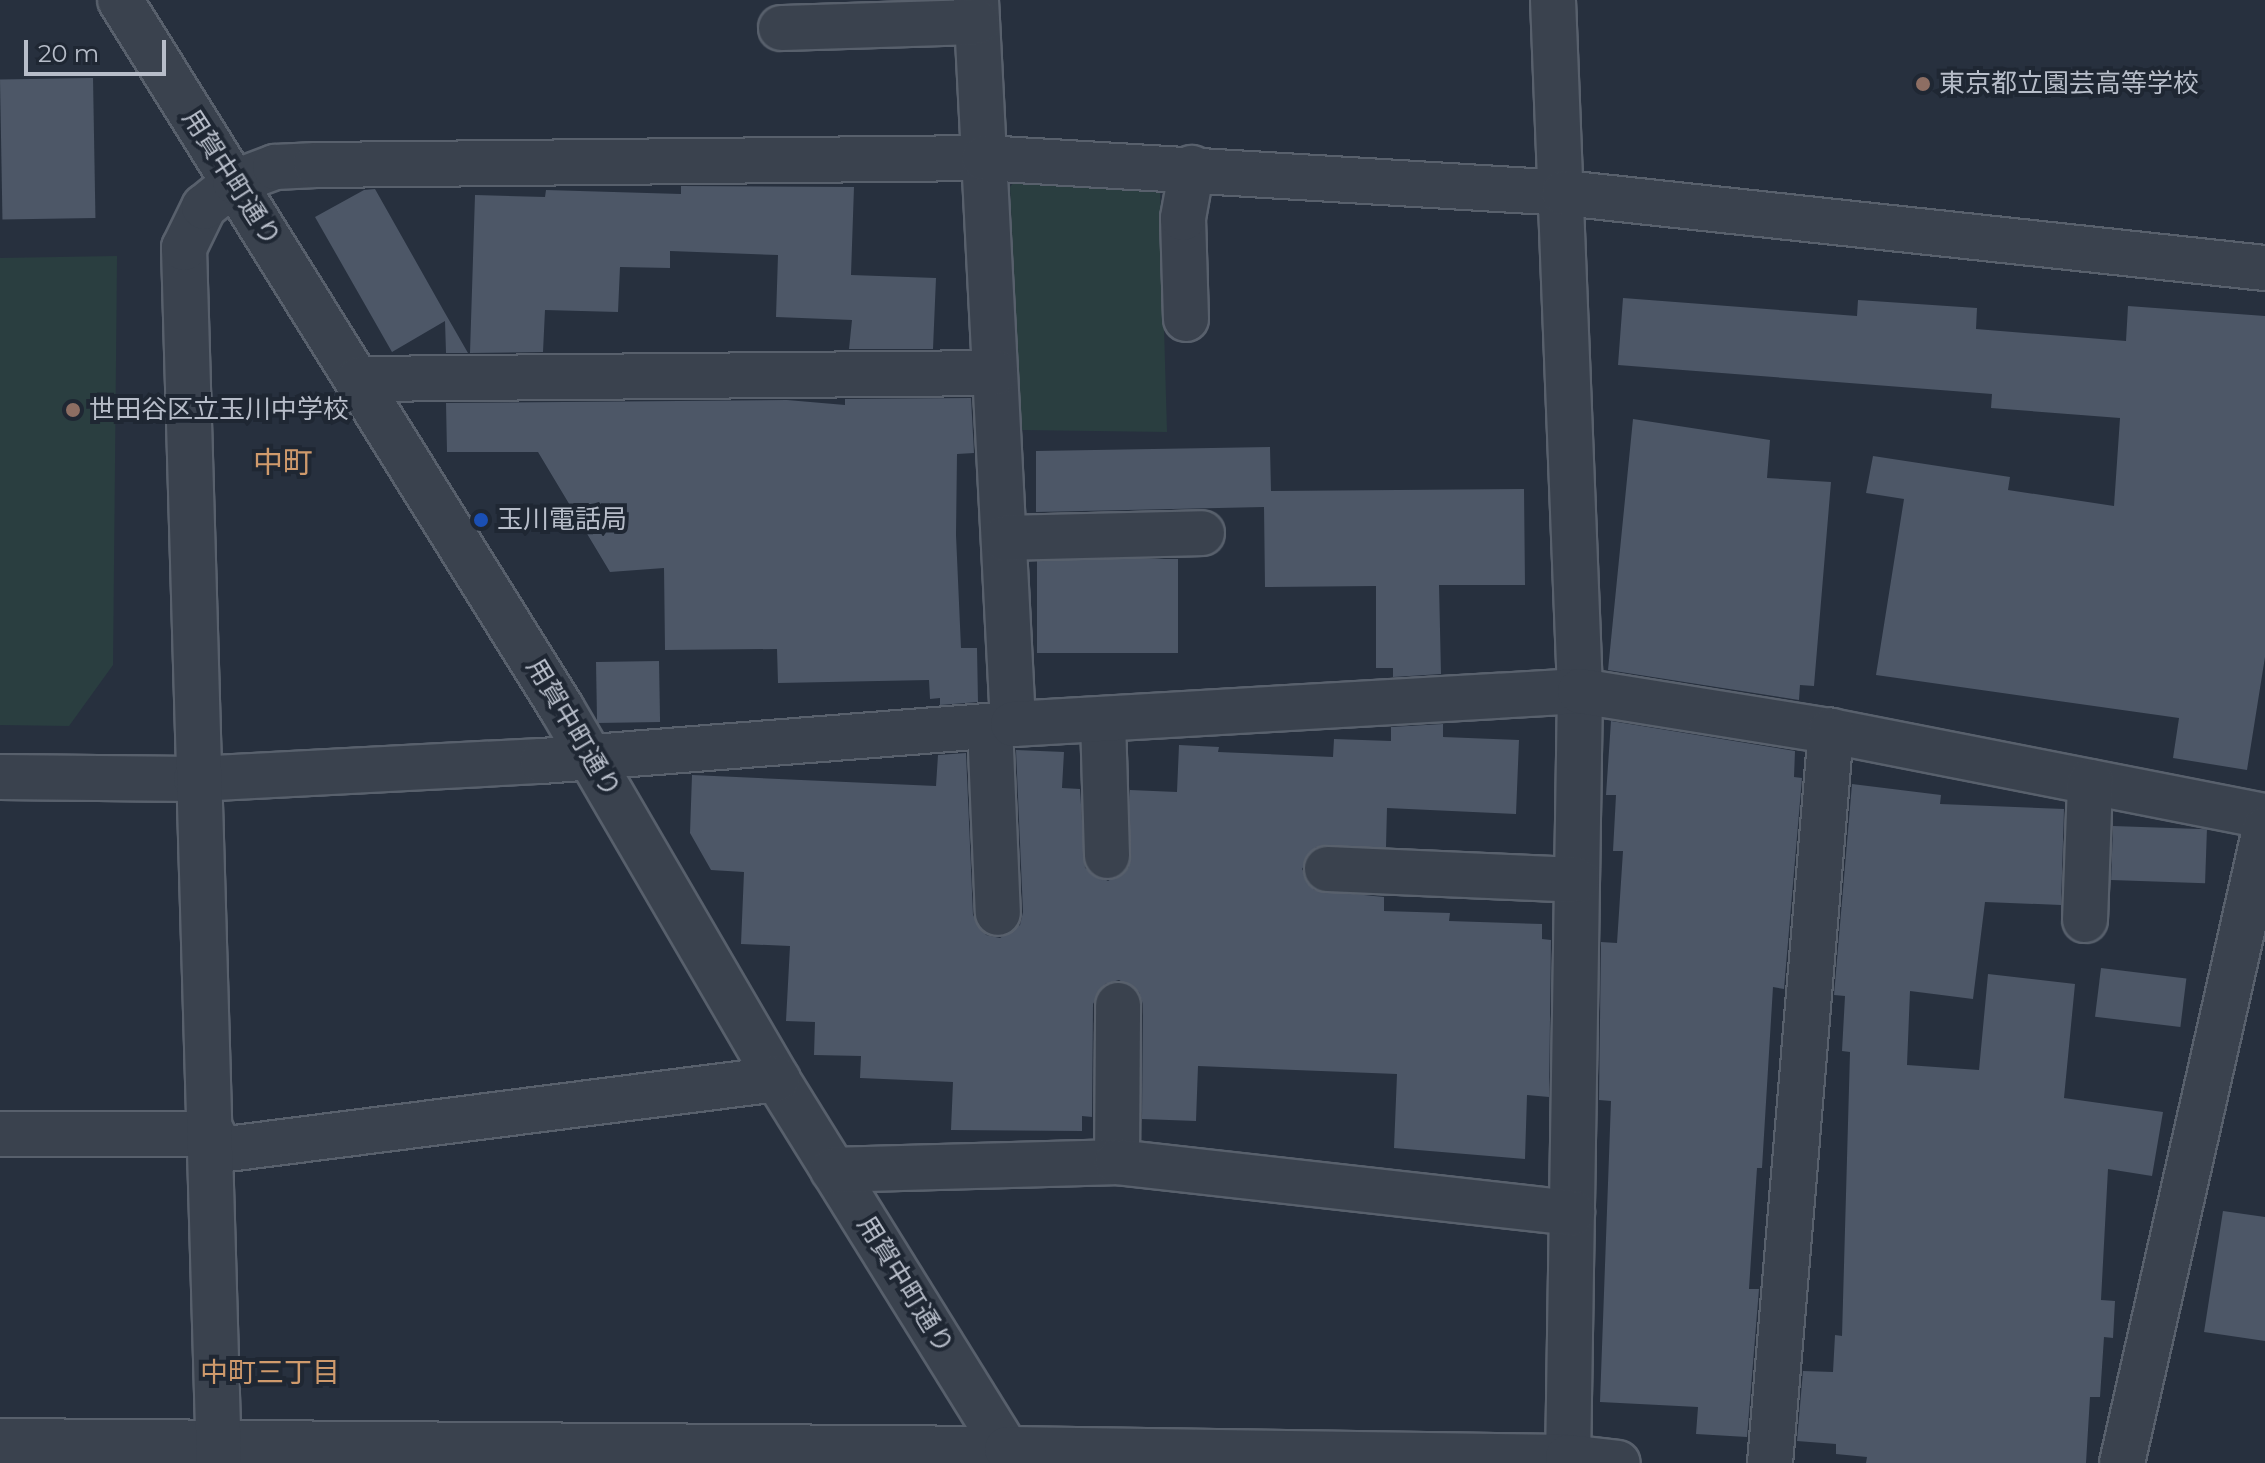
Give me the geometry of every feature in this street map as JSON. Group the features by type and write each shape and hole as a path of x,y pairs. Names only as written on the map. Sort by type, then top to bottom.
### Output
{"street":[{"name":"用賀中町通り","path":"120,0 359,379 591,757 777,1079 1011,1456"},
{"path":"1553,0 1564,193 1580,691 1568,1460"},
{"path":"781,28 976,11 1004,538 998,913"},
{"path":"219,1452 212,1142 196,779 184,248 204,207 235,182 275,167 316,165 984,158 1192,168 1564,193 2265,268"},
{"path":"1186,319 1183,218 1192,168"},
{"path":"359,379 995,373"},
{"path":"1004,538 1202,533"},
{"path":"0,777 196,779 591,757 1002,725 1580,691 1831,731 2265,816"},
{"path":"1103,720 1107,856"},
{"path":"1770,1463 1831,731"},
{"path":"2085,920 2090,782"},
{"path":"2122,1463 2265,829"},
{"path":"1327,869 1577,880"},
{"path":"1117,1162 1118,1005"},
{"path":"0,1134 212,1142 777,1079"},
{"path":"833,1170 1117,1162 1572,1213"},
{"path":"0,1441 219,1452 1568,1460 1618,1463"}],"green space":[{"path":"1021,174 1160,189 1167,432 1021,430 1010,187"},
{"path":"117,256 113,665 69,726 0,725 0,258"}],"building":[{"path":"93,78 95,218 2,220 0,80"},
{"path":"681,186 854,187 851,275 936,278 933,349 849,349 852,320 776,317 778,255 670,251 670,268 620,267 618,312 545,310 543,352 470,353 475,195 545,197 546,190 681,194"},
{"path":"375,189 468,353 446,353 445,321 392,352 315,217 364,190"},
{"path":"1623,298 1857,316 1858,300 1977,308 1976,329 2126,341 2128,306 2265,316 2265,657 2247,770 2173,758 2179,718 1876,675 1904,499 1866,493 1873,456 2010,477 2008,490 2114,506 2120,418 1991,408 1992,394 1618,365"},
{"path":"971,398 974,453 957,454 956,535 961,648 977,648 978,702 940,705 940,698 930,699 929,680 778,683 777,649 665,650 664,568 610,572 538,452 447,452 446,403 787,400 845,405 845,399"},
{"path":"1633,419 1770,440 1767,478 1831,482 1814,686 1800,685 1799,700 1608,670"},
{"path":"1270,447 1271,491 1524,489 1525,585 1439,585 1441,674 1393,677 1393,668 1376,668 1376,586 1265,587 1264,507 1036,512 1036,451"},
{"path":"1037,559 1178,559 1178,653 1037,653"},
{"path":"659,661 660,722 597,723 596,662"},
{"path":"1611,721 1795,751 1794,777 1802,778 1784,989 1773,987 1762,1168 1757,1168 1749,1289 1759,1289 1747,1437 1696,1434 1698,1407 1600,1402 1611,1101 1599,1100 1601,942 1617,943 1623,851 1613,851 1616,795 1606,795"},
{"path":"1443,724 1443,737 1519,740 1516,814 1387,808 1386,847 1316,847 1302,869 1314,890 1384,897 1384,911 1450,913 1449,921 1542,924 1542,939 1551,940 1549,1097 1527,1095 1525,1159 1394,1148 1397,1074 1198,1066 1196,1121 1142,1119 1143,1004 1139,992 1119,980 1105,984 1093,1004 1092,1117 1082,1116 1082,1131 951,1130 953,1082 860,1078 861,1056 814,1055 815,1022 786,1021 790,946 741,944 744,872 711,870 690,833 692,775 936,786 938,755 966,753 973,915 986,935 1000,938 1020,925 1023,912 1016,750 1064,752 1062,788 1080,789 1085,868 1108,881 1129,867 1130,790 1177,792 1179,745 1219,747 1218,752 1333,757 1334,739 1391,741 1391,727"},
{"path":"1852,784 1941,795 1940,804 2064,809 2061,905 1985,902 1973,999 1910,991 1907,1065 1979,1070 1988,974 2075,984 2064,1098 2163,1112 2152,1176 2108,1169 2101,1300 2115,1301 2113,1338 2104,1337 2100,1397 2090,1397 2086,1463 1866,1463 1867,1457 1836,1454 1836,1444 1797,1441 1803,1371 1833,1372 1835,1335 1842,1336 1850,1052 1842,1051 1845,996 1834,995"},
{"path":"2113,826 2207,829 2205,883 2111,880"},
{"path":"2101,968 2186,978 2180,1027 2095,1017"},
{"path":"2223,1211 2265,1217 2265,1341 2204,1332"}],"place":[{"name":"東京都立園芸高等学校","path":"1923,84"},
{"name":"世田谷区立玉川中学校","path":"73,410"},
{"name":"玉川電話局","path":"481,520"}],"district":[{"name":"中町","path":"283,463"},
{"name":"中町三丁目","path":"270,1372"}]}
